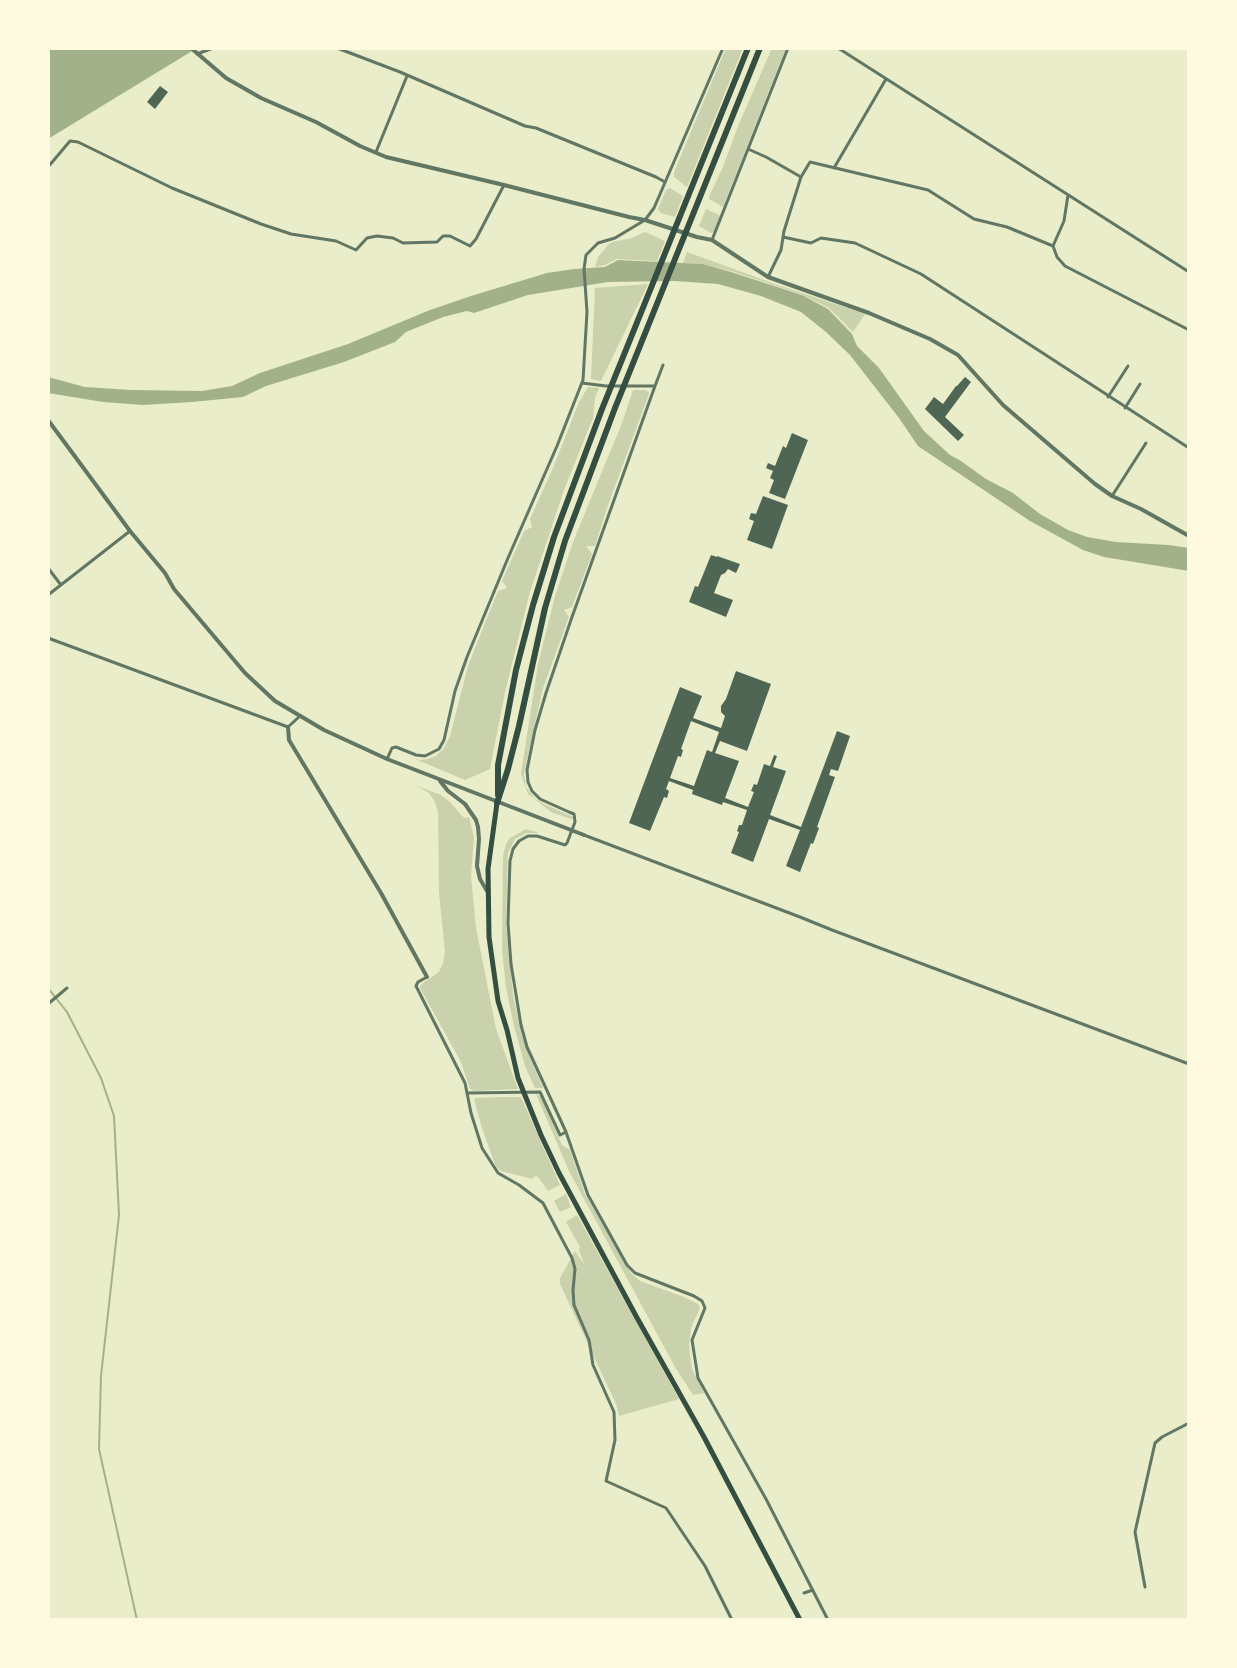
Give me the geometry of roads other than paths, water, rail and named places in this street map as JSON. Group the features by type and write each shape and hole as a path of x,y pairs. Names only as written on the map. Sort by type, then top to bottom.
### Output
{"highway":[{"path":"748,48 602,409 554,537 533,605 516,670 498,765 497,803 488,869 489,937 498,1001 518,1078 541,1136 800,1620"},
{"path":"497,803 508,769 545,608 566,541 615,408 760,48"}],"street":[{"path":"197,54 213,48"},
{"path":"337,48 665,182"},
{"path":"387,759 392,748 396,747 425,756 439,749 444,740 455,691 467,657 582,383 587,312 584,269 586,255 598,243 615,238 645,220 654,208 723,48"},
{"path":"712,240 788,48"},
{"path":"838,48 1189,272"},
{"path":"192,49 226,78 252,93 316,122 360,146 400,162 645,220 712,240 768,277 879,317 930,339 958,355 1003,405 1095,484 1112,496 1141,509 1189,536"},
{"path":"376,152 406,76"},
{"path":"834,168 886,78"},
{"path":"48,167 70,141 78,142 172,188 261,224 291,234 336,241 356,250 367,238 377,236 393,238 403,243 437,242 443,236 450,236 470,246 476,239 504,185"},
{"path":"748,149 766,156 801,177"},
{"path":"768,277 781,250 801,177 810,162 928,190 974,219 1007,227 1053,246"},
{"path":"1068,195 1064,221 1053,246 1057,257 1065,267 1189,330"},
{"path":"783,237 811,243 820,238 855,243 921,274 1189,448"},
{"path":"663,365 546,693 535,730 527,770 528,782 532,791 540,799 574,814 575,822 565,845 537,836 528,836 519,841 513,849 508,923 511,964 527,1047 566,1132 588,1194 627,1265 635,1273 702,1301 705,1308 692,1340 698,1378 766,1499 828,1620"},
{"path":"1108,397 1128,366"},
{"path":"582,383 606,386 655,386"},
{"path":"1125,408 1140,384"},
{"path":"48,420 130,531 165,573 174,589 245,673 275,701 324,730 387,759 497,803 1189,1064"},
{"path":"1112,496 1146,443"},
{"path":"48,595 130,531"},
{"path":"48,568 61,585"},
{"path":"48,638 288,727"},
{"path":"288,727 300,716"},
{"path":"288,727 289,740 381,893 427,977 418,982 416,986 468,1093 474,1122 490,1162 498,1173 540,1199 572,1258 575,1269 574,1305 589,1340 592,1365 614,1412 615,1440 606,1481 666,1508 705,1566 732,1620"},
{"path":"438,779 448,791 465,804 476,820 478,827 477,866 480,879 488,891"},
{"path":"48,1004 68,988"},
{"path":"468,1093 540,1092 560,1135 566,1132"},
{"path":"1145,1587 1135,1532 1155,1443 1189,1423"},
{"path":"804,1593 813,1590"}],"waterway":[{"path":"48,988 67,1012 101,1078 114,1116 119,1215 101,1376 99,1449 137,1620"}]}
